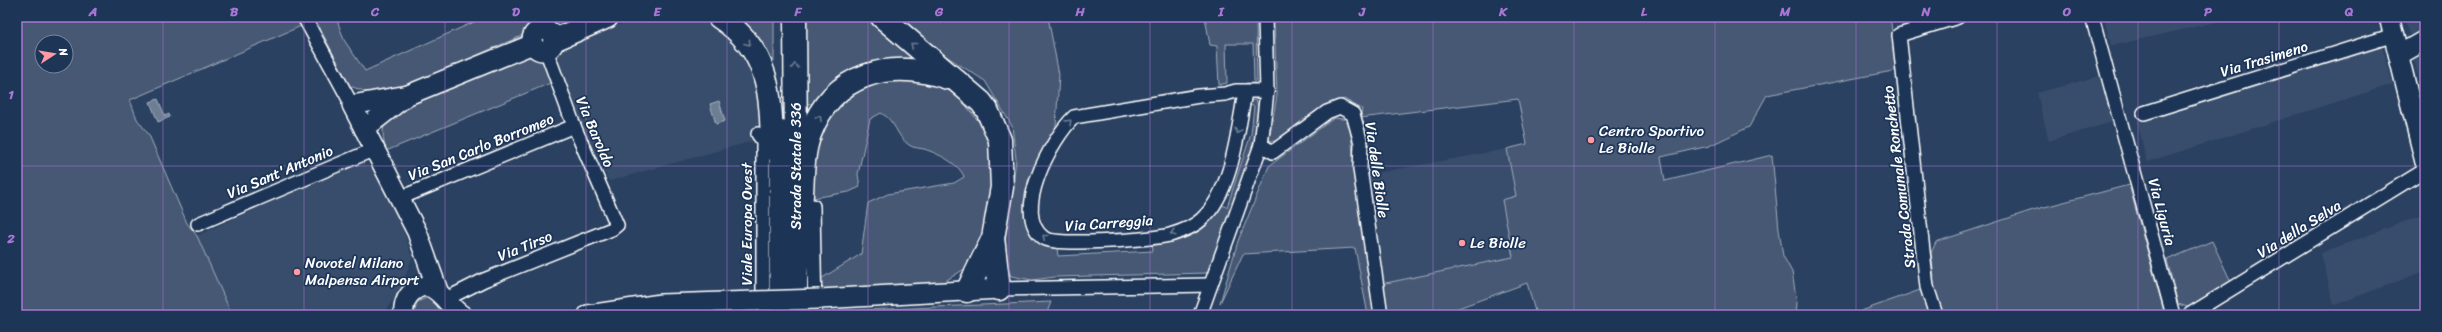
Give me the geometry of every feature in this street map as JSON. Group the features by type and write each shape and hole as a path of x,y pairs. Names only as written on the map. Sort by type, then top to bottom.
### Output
{"highway":[{"path":"546,42 589,17"},
{"path":"546,42 607,17"},
{"path":"719,17 741,33 755,51 768,83 789,280"},
{"name":"Strada Statale 336","path":"781,17 789,280 796,315"},
{"name":"Strada Statale 336","path":"781,315 789,280 795,17"},
{"path":"882,17 970,92 987,110 1000,140 1002,187 993,238 967,291"},
{"path":"789,280 804,163 810,134 826,107 840,90 852,81 882,70 910,68 929,71 953,79"},
{"path":"993,238 999,289"}],"street":[{"path":"304,17 352,105 417,232 442,295"},
{"path":"1200,315 1261,145 1267,91 1265,17"},
{"name":"Strada Comunale Ronchetto","path":"1936,315 1928,287 1899,35 1958,17"},
{"name":"Via Liguria","path":"2092,17 2173,315"},
{"path":"2392,26 2425,162"},
{"name":"Via Trasimeno","path":"2144,113 2392,26"},
{"path":"2399,56 2425,40"},
{"path":"352,105 408,95 546,42"},
{"name":"Via Baroldo","path":"546,42 574,126 617,225"},
{"name":"Via Carreggia","path":"1245,92 1228,174 1213,206 1202,220 1184,230 1169,235 1086,242 1051,242 1043,238 1032,219 1030,204 1034,187 1065,126 1074,118 1199,96 1225,94 1236,91 1267,91"},
{"path":"364,129 408,95"},
{"name":"Via delle Biolle","path":"1261,145 1273,152 1327,112 1340,107 1353,114 1361,143 1360,169 1381,315"},
{"name":"Via San Carlo Borromeo","path":"400,198 574,126"},
{"name":"Viale Europa Ovest","path":"758,134 763,141 760,308"},
{"name":"Via Sant'Antonio","path":"198,224 375,149"},
{"name":"Via della Selva","path":"2189,315 2425,170"},
{"path":"813,206 817,307"},
{"name":"Via Tirso","path":"442,295 484,280 612,229 617,225"},
{"path":"415,291 418,281 419,262 417,232"},
{"path":"588,315 661,304 760,308 817,307 999,289 1210,285"},
{"path":"401,312 407,298 415,291 430,288 442,295 462,315"}],"shaded area":[{"path":"17,17 298,17 301,26 130,100 137,119 149,135 187,223 197,236 232,315 17,315"},
{"path":"314,17 336,17 344,40 365,71 485,17 565,17 392,92 372,94 350,86"},
{"path":"643,17 687,17 706,23 732,40 758,77 767,137 609,181 557,70 557,51 563,44"},
{"path":"730,17 774,17 774,61 768,62"},
{"path":"806,17 872,17 916,56 890,64 819,106 806,103"},
{"path":"900,17 1048,17 1059,75 1056,127 1028,181 1024,213 1036,239 1047,247 1057,248 1058,256 1153,251 1152,243 1184,237 1198,229 1219,204 1227,207 1251,134 1254,106 1246,105 1246,101 1256,100 1258,113 1249,158 1231,212 1207,273 1055,277 1032,280 1011,276 1001,249 1011,202 1016,159 1012,126 985,81 935,49"},
{"path":"1205,17 1256,17 1257,86 1247,87 1246,83 1254,83 1253,44 1226,44 1227,83 1219,85 1217,46 1210,45"},
{"name":"Centro Sportivo Le Biolle","path":"1287,17 1890,17 1898,70 1767,95 1749,127 1709,146 1661,157 1665,181 1772,155 1783,256 1792,272 1797,303 1796,315 1536,315 1527,283 1439,315 1387,315 1381,284 1513,257 1502,200 1516,196 1507,149 1527,144 1518,99 1360,118 1362,109 1344,99 1317,111 1277,142 1269,140 1277,95 1274,20"},
{"path":"1905,17 1936,17 1907,25"},
{"path":"2104,17 2238,17 2111,46"},
{"path":"2404,17 2425,17 2425,33 2416,39 2411,37"},
{"path":"2381,43 2393,84 2147,162 2137,121"},
{"path":"2425,53 2425,103 2414,59"},
{"path":"537,55 545,62 553,82 386,151 383,134 384,127 393,115 427,96 448,87 521,57"},
{"path":"2100,76 2112,122 2049,141 2037,93"},
{"path":"887,80 940,83 960,98 987,132 991,150 992,185 983,239 966,268 942,283 819,290 819,280 861,254 868,203 888,194 954,183 964,177 962,172 953,163 941,156 909,145 901,137 890,120 881,113 870,119 858,174 860,187 849,192 813,198 813,171 817,150 829,118 850,93"},
{"path":"158,99 165,116 169,114 170,117 158,122 150,102"},
{"path":"719,101 725,121 716,124 710,104"},
{"path":"1334,118 1343,119 1350,126 1361,223 1376,315 1368,315 1355,248 1243,254 1220,303 1238,241 1269,166"},
{"path":"1507,149 1516,196 1502,201 1513,257 1381,284 1366,175"},
{"path":"363,163 375,170 397,210 412,258 399,293 381,315 232,315 197,236 298,189"},
{"path":"2129,185 2165,315 1850,315 1920,290 1934,277 1931,253 1936,242 2033,210"},
{"path":"2425,214 2425,271 2334,305 2321,253"},
{"path":"2212,241 2232,284 2191,308 2178,304 2167,260"},
{"path":"429,297 436,301 447,315 414,315 417,302"},
{"path":"1051,302 1046,315 819,315 819,312"},
{"path":"667,313 757,313 757,315 659,315"}],"place":[{"name":"Centro Sportivo Le Biolle","path":"1591,140"},
{"name":"Le Biolle","path":"1462,243"},
{"name":"Novotel Milano Malpensa Airport","path":"297,272"}]}
